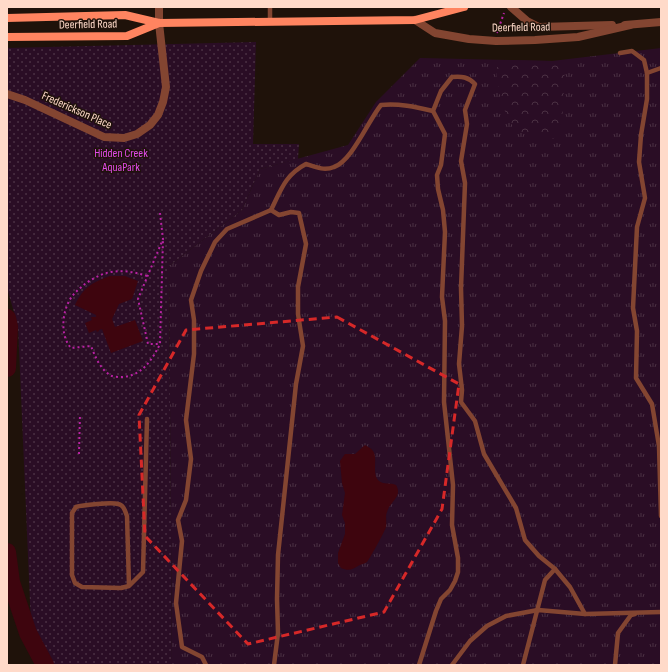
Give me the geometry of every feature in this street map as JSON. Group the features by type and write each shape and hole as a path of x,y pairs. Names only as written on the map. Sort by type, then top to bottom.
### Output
{"main road":[{"path":"159,23 415,20 464,7"},
{"name":"Deerfield Road","path":"7,18 125,16 159,23"},
{"name":"Deerfield Road","path":"7,37 127,36 159,23"}],"street":[{"name":"Frederickson Place","path":"7,94 25,100 104,137 124,138 137,134 150,125 158,114 163,102 166,87 159,23 159,7"},
{"name":"Deerfield Road","path":"508,9 526,21 539,27 630,25 661,22"},
{"name":"Deerfield Road","path":"415,20 435,33 469,39 496,40 534,40 578,37 630,25"}],"lane":[{"path":"270,7 270,22"},
{"path":"620,53 632,51 644,60 647,73 647,99 641,135 639,162 645,198 637,227 633,308 637,331 636,378 652,404 659,446 661,516"},
{"path":"647,73 661,68"},
{"path":"433,111 441,91 452,77 462,76 471,80 475,84 465,110 467,124 461,161 465,183 462,326 459,364 462,390 461,402 475,422 484,454 516,508 525,540 570,586 585,614"},
{"path":"206,665 202,657 182,647 176,603 182,541 178,520 186,500 191,459 186,420 194,354 194,320 191,300 201,271 215,242 227,229 271,210 286,180 296,170 306,164 318,168 335,167 343,161 353,150 381,105 390,104 413,106 433,111 445,134 441,165 437,175 445,232 442,297 445,321 444,402 453,485 452,525 458,558 458,572 450,590 441,599 419,665"},
{"path":"271,210 279,215 291,212 300,213 306,244 298,287 298,314 303,346 295,398 278,555 278,633 274,665"},
{"path":"129,586 127,516 124,508 118,504 83,505 76,507 72,513 72,575 75,583 82,588 121,588 129,586 143,572 147,419"},
{"path":"523,665 545,580 554,569"},
{"path":"452,665 470,640 487,626 506,616 538,610 585,614 661,612"},
{"path":"615,665 618,633 631,615 661,612"}],"path":[{"path":"496,36 499,26 508,9"},
{"path":"147,276 125,271 110,272 98,276 84,285 73,295 66,309 63,325 66,343 71,348 91,346 103,368 110,375 118,377 138,373 152,359 160,344 162,239 160,213"},
{"path":"160,344 148,344 138,299 162,239"},
{"path":"79,454 80,414"}],"highlighted area":[{"path":"337,317 459,384 442,509 384,612 248,644 145,536 139,415 186,330"}],"green space":[{"name":"Hidden Creek AquaPark","path":"256,42 253,144 299,144 298,159 260,169 242,210 169,266 172,665 53,665 31,625 18,326 7,288 7,48"},
{"path":"661,48 661,665 172,665 169,266 242,210 260,169 348,145 376,102 420,58 552,61"},
{"path":"510,60 552,61 565,65 562,126 553,139 534,137 525,134 517,130 508,118 499,92 496,68"}],"shaded area":[{"path":"110,276 125,276 138,281 132,299 119,304 112,319 115,327 135,320 143,341 111,353 102,329 97,332 96,330 89,333 85,323 92,320 91,317 96,317 96,315 75,305 89,286"},
{"path":"365,445 373,451 375,455 376,477 383,483 396,485 398,493 386,514 385,530 367,562 350,570 346,570 341,568 338,563 338,553 345,534 345,523 342,515 345,493 342,483 340,461 345,454 355,454"}],"waterway":[{"path":"7,318 9,327 7,368"},
{"path":"7,552 11,582 28,633 45,665"}]}
